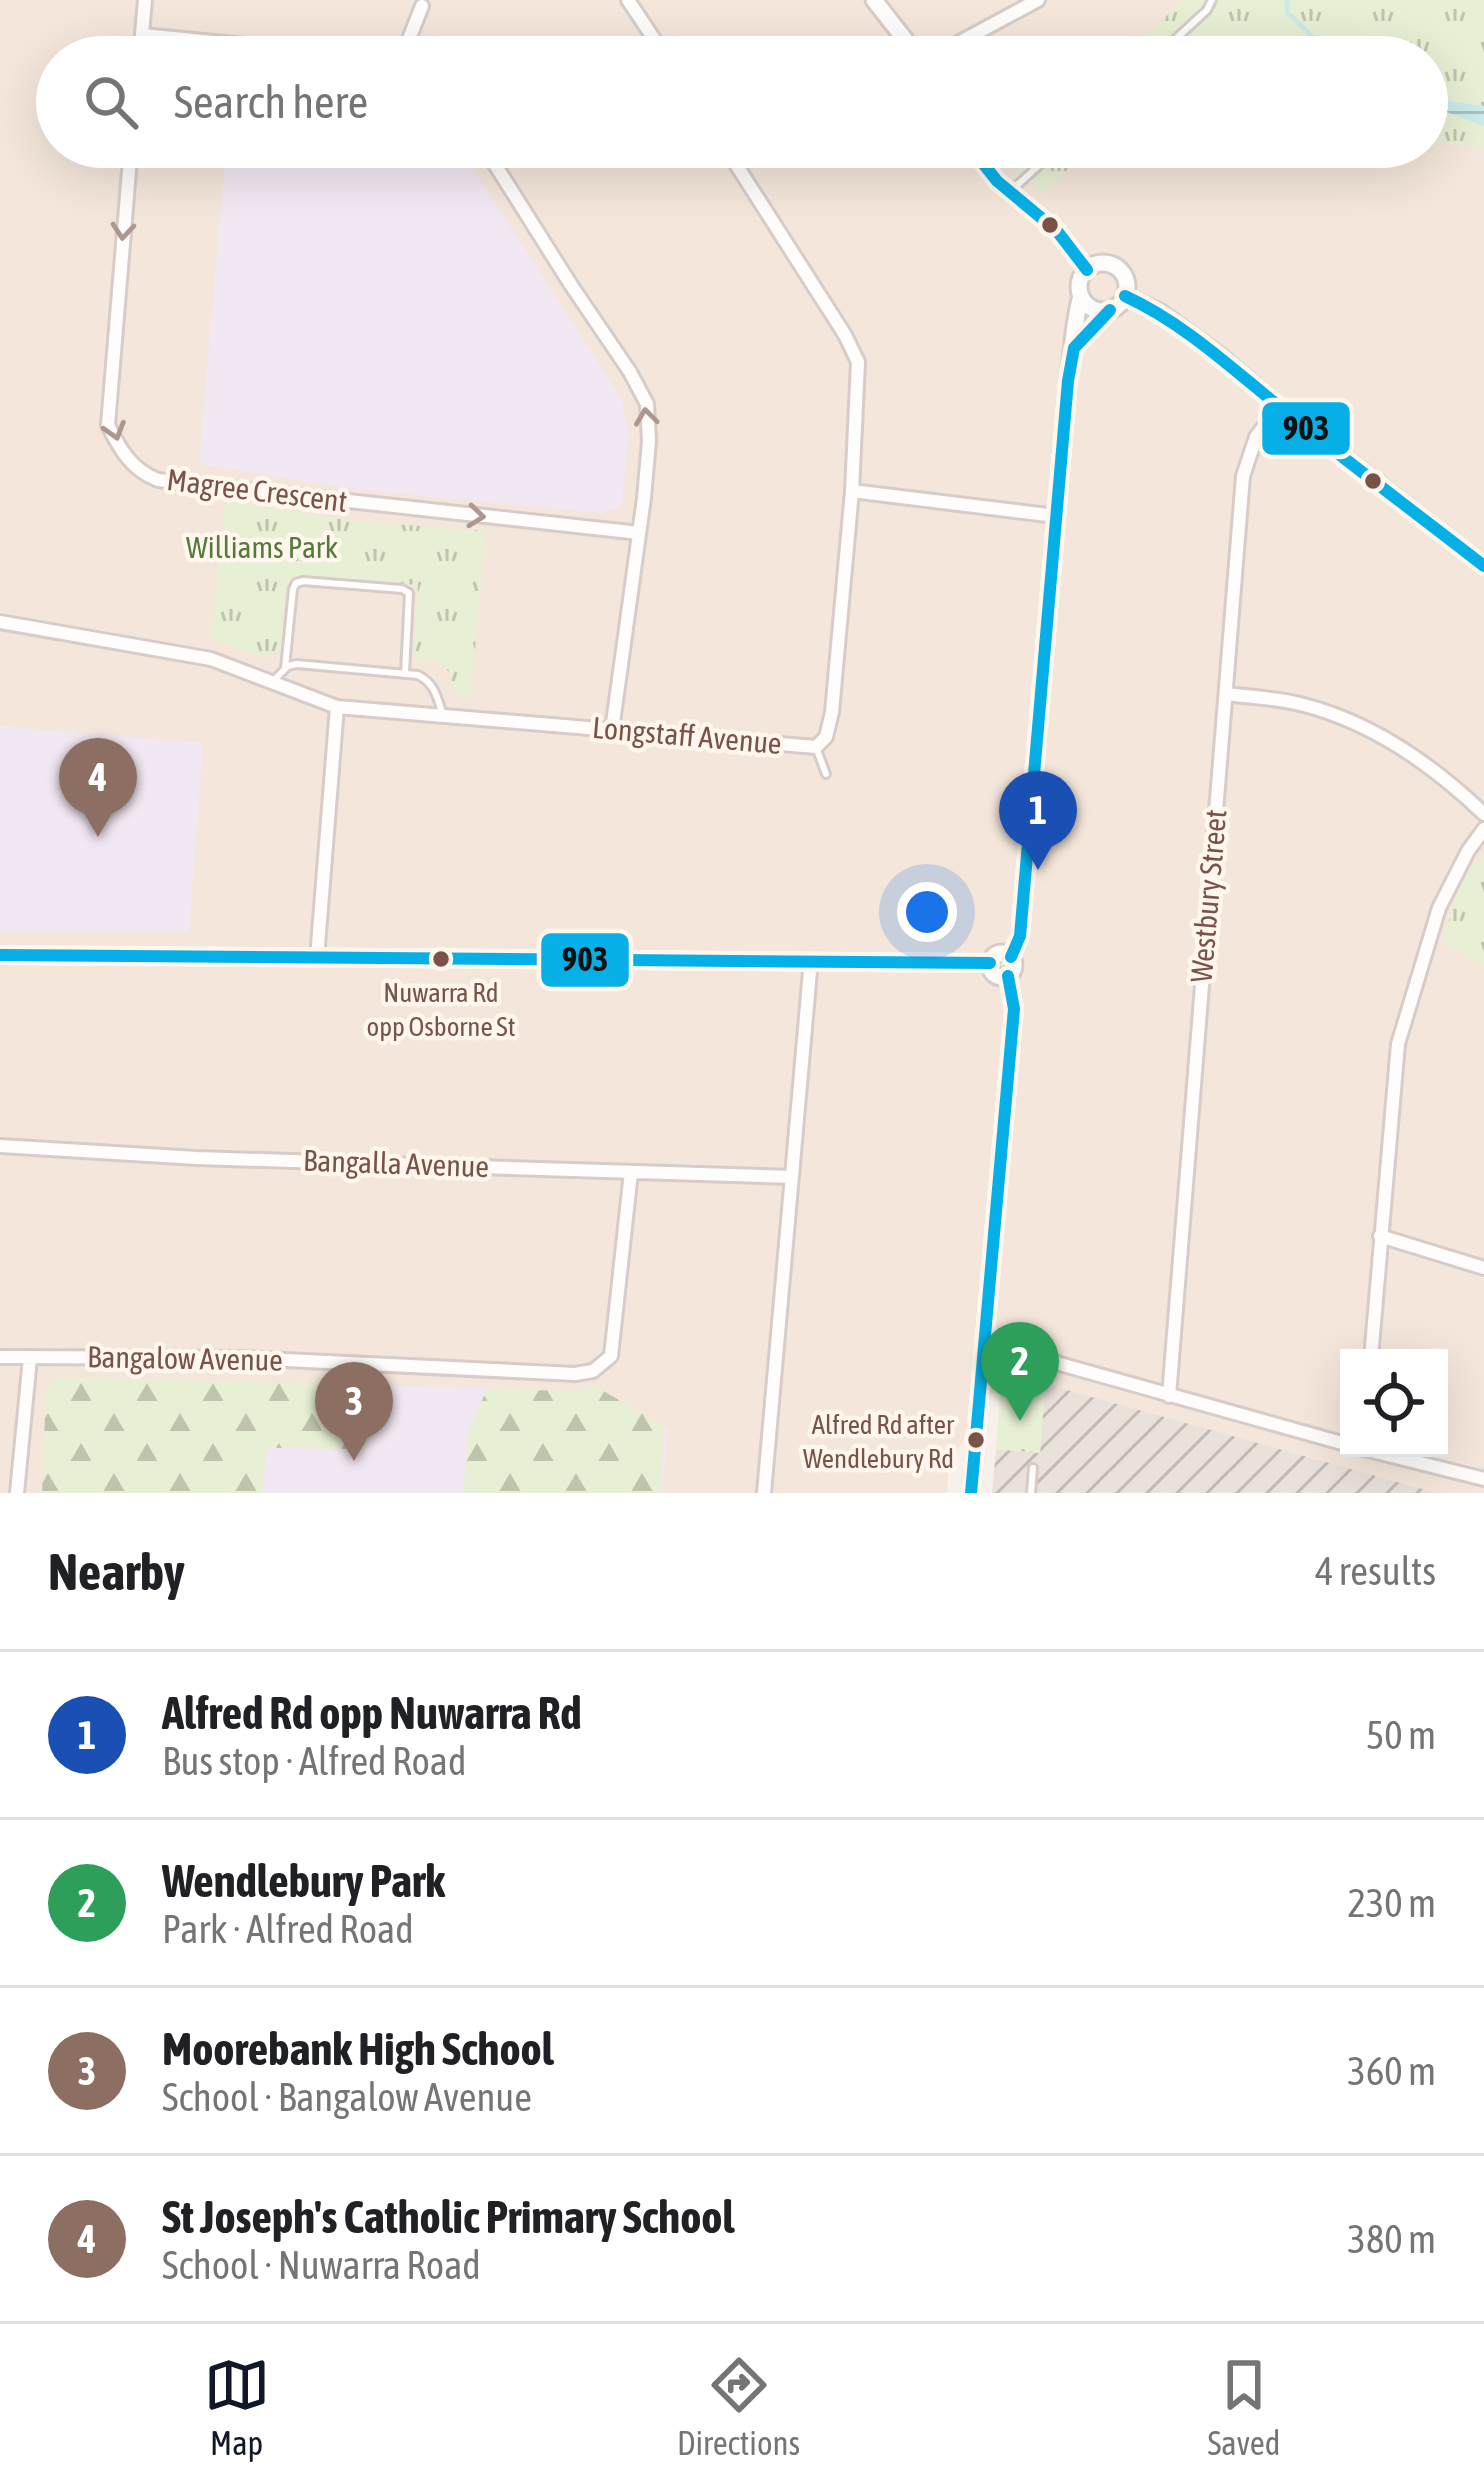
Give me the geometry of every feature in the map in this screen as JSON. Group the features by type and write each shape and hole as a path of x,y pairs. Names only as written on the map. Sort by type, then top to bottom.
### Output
{"street":[{"path":"145,0 142,34 162,36"},
{"path":"628,0 652,36"},
{"path":"874,0 907,36"},
{"path":"965,36 1037,0"},
{"path":"410,36 422,6"},
{"name":"Magree Crescent","path":"129,168 108,425 131,465 144,475 180,483 639,533"},
{"path":"497,168 647,404 649,441 612,730"},
{"name":"Longstaff Avenue","path":"0,622 211,659 337,707 816,747 826,737 832,712 852,491 857,362 845,335 738,168"},
{"path":"986,168 1057,232 1087,270"},
{"path":"1011,957 997,954 991,963 994,974 1008,976 1014,968 1011,957 1020,936 1072,331 1080,282 1087,270 1100,263 1113,266 1126,282 1125,296 1074,348"},
{"path":"1081,296 1096,310 1110,310"},
{"path":"1125,296 1161,313 1220,356 1484,566"},
{"name":"Westbury Street","path":"1169,1396 1244,476 1256,437 1280,406"},
{"path":"852,491 1056,516"},
{"path":"1226,694 1295,703 1375,733 1437,773 1484,814"},
{"path":"317,958 337,707"},
{"path":"1373,1349 1398,1043 1439,908 1484,830"},
{"path":"0,955 991,963"},
{"path":"764,1493 811,960"},
{"path":"970,1493 1014,1009 1008,976"},
{"name":"Bangalla Avenue","path":"0,1146 197,1158 792,1177"},
{"name":"Bangalow Avenue","path":"0,1357 243,1358 575,1374 593,1371 611,1356 631,1172"},
{"path":"1380,1236 1484,1268"},
{"path":"985,1343 1340,1443"},
{"path":"17,1493 29,1358"},
{"path":"1398,1457 1484,1479"}],"lane":[{"path":"1179,36 1212,0"},
{"path":"1009,193 1036,168"},
{"path":"284,668 293,589 303,581 409,592 405,674"},
{"path":"272,682 284,668 297,664 405,674 428,680 444,716"},
{"path":"816,747 826,774"},
{"path":"1031,1493 1033,1468"}],"shaded area":[{"path":"0,0 1184,0 1145,36 36,36 36,168 1013,168 1043,193 1071,168 1448,168 1448,143 1484,148 1484,1493 1437,1493 1004,1373 949,1464 947,1493 0,1493"},
{"path":"224,168 473,168 621,398 629,432 622,503 615,510 599,513 360,490 199,464"},
{"path":"0,726 203,743 189,931 0,931"},
{"path":"70,1377 579,1391 595,1386 668,1429 662,1493 42,1493 46,1389"},
{"path":"1045,1384 1437,1493 992,1493 996,1449 1040,1453"}],"green space":[{"path":"1184,0 1484,0 1484,148 1448,143 1448,36 1145,36"},
{"path":"1013,168 1071,168 1043,193"},
{"name":"Williams Park","path":"225,501 355,521 485,531 471,698 454,690 442,664 413,660 418,585 294,575 286,583 280,651 258,656 211,638"},
{"path":"1484,854 1484,965 1442,944 1463,884"},
{"path":"70,1377 373,1386 367,1449 267,1448 262,1493 42,1493 46,1389"},
{"path":"1018,1377 1045,1384 1040,1453 996,1449 1000,1393 1004,1384"},
{"path":"595,1386 665,1427 660,1493 463,1493 469,1430 487,1389 579,1391"}],"water":[{"path":"1448,101 1484,106 1484,126 1448,113"}],"waterway":[{"path":"1287,0 1287,12 1312,36"}],"transit line":[{"name":"903","path":"987,168 1057,231 1087,270"},
{"name":"903","path":"1125,296 1206,347 1484,566"},
{"name":"903","path":"1011,957 1020,936 1068,381 1074,348 1110,310"},
{"name":"903","path":"0,955 990,963"},
{"name":"903","path":"971,1493 1014,1009 1008,976"}],"place":[{"name":"St Joseph's Catholic Primary School","path":"98,837"},
{"name":"Alfred Rd opp Nuwarra Rd","path":"1038,870"},
{"name":"Nuwarra Rd opp Osborne St","path":"441,959"},
{"name":"Wendlebury Park","path":"1020,1421"},
{"name":"Alfred Rd after Wendlebury Rd","path":"976,1440"},
{"name":"Moorebank High School","path":"354,1461"}]}
